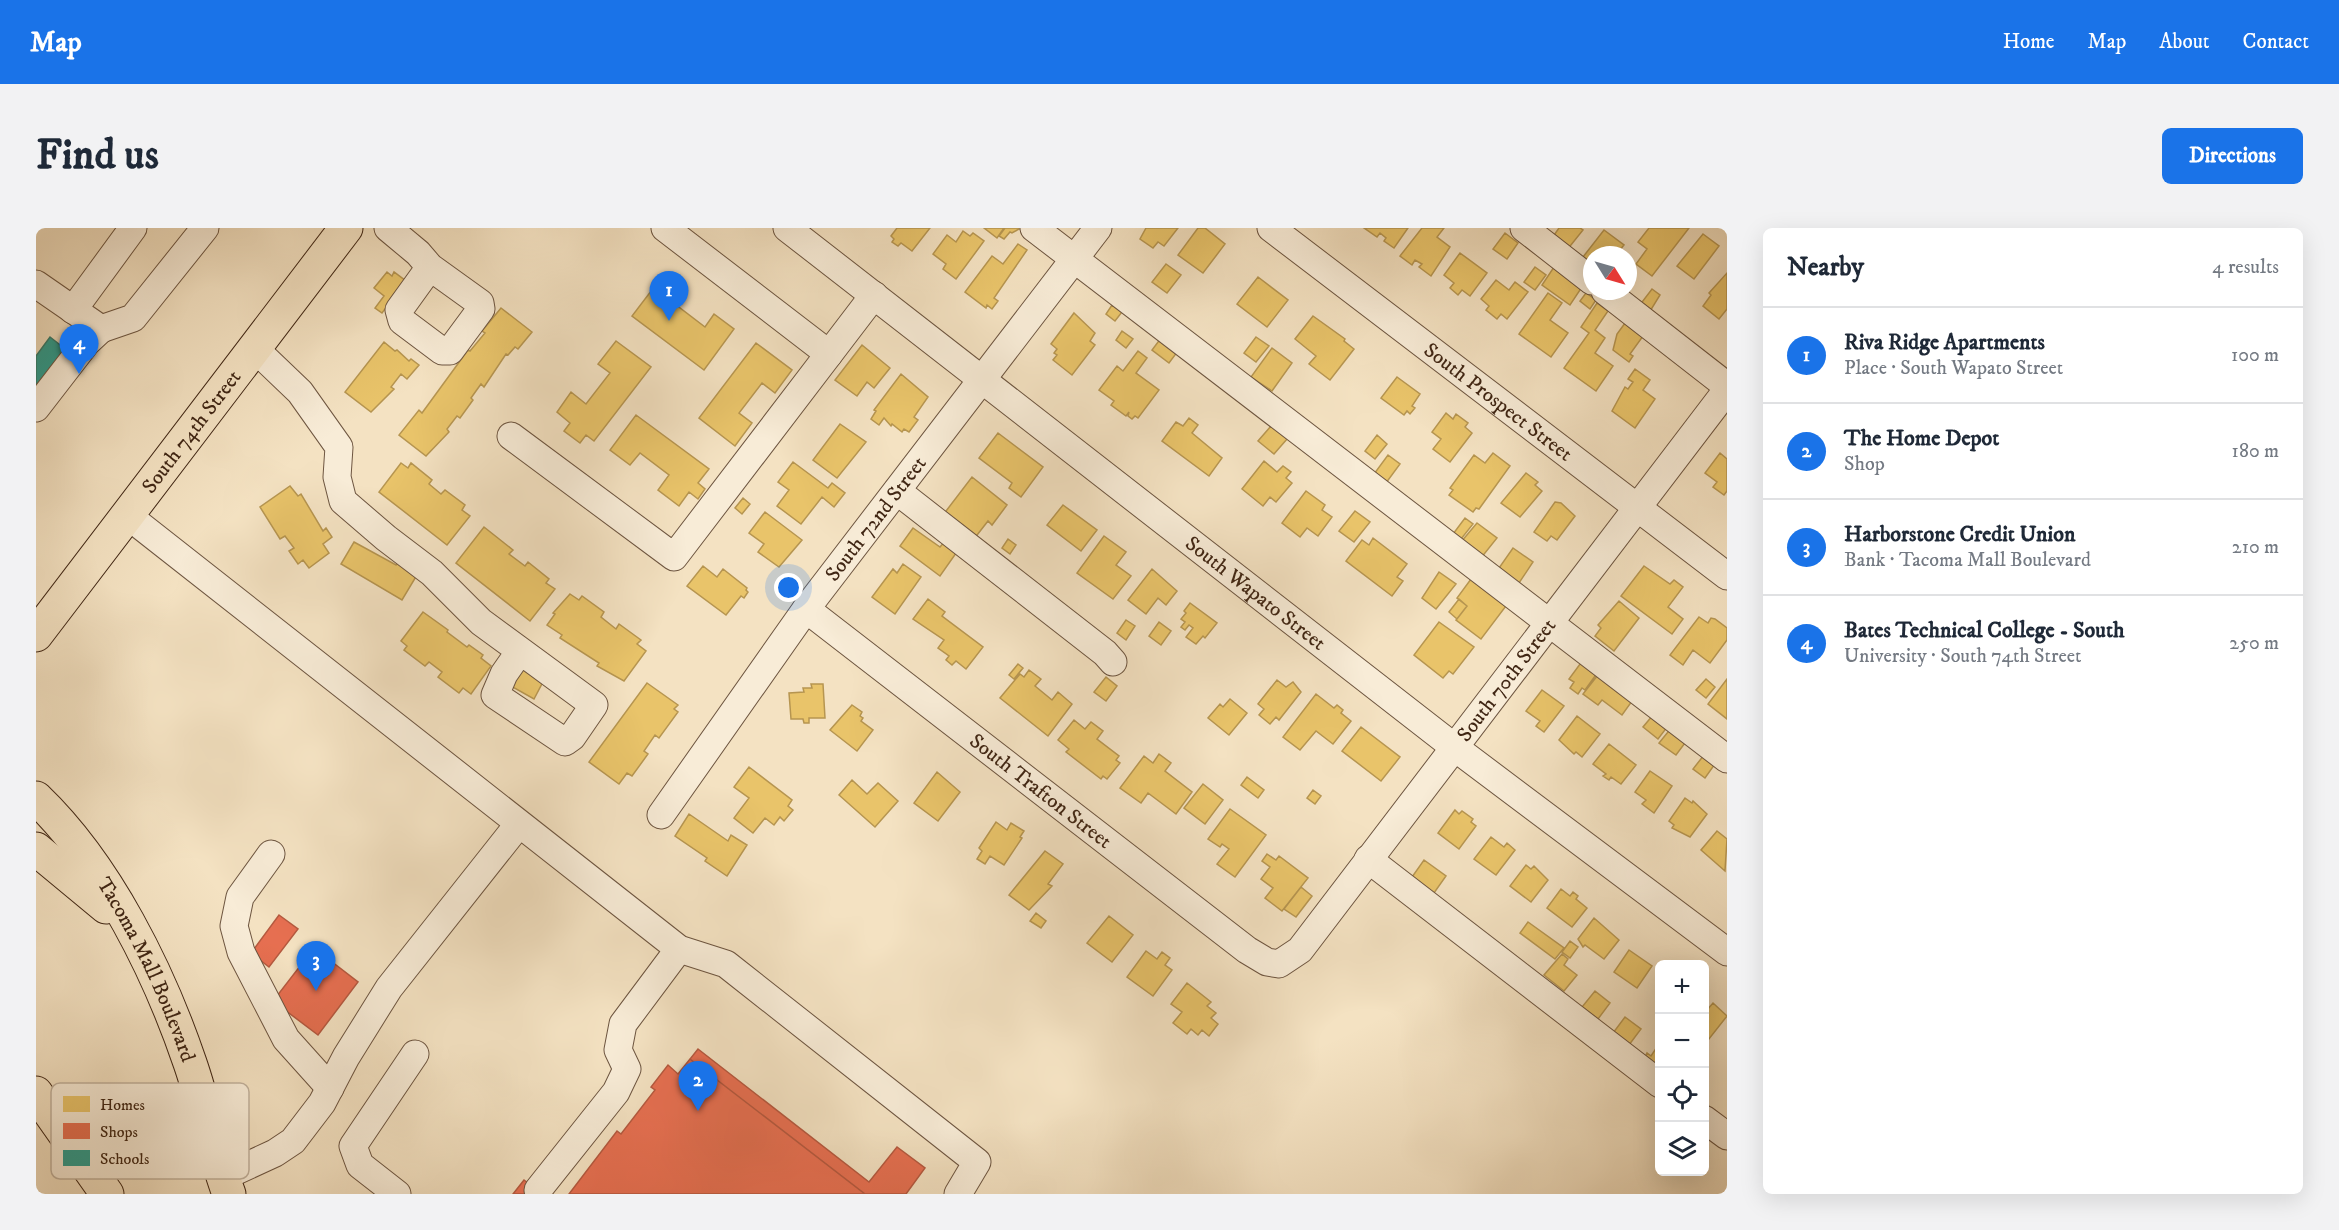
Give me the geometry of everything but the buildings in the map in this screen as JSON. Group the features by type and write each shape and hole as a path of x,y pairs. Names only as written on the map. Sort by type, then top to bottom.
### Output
{"main road":[{"name":"South 74th Street","path":"36,635 346,228"},
{"name":"Tacoma Mall Boulevard","path":"36,798 72,838 133,933 190,1063 196,1083"},
{"path":"36,849 99,900 133,933"},
{"path":"36,1094 51,1115"},
{"path":"96,1179 107,1194"}],"street":[{"path":"73,310 133,228"},
{"path":"36,408 87,342 101,329 133,318 205,228"},
{"path":"388,228 418,253 430,267"},
{"path":"665,228 830,354"},
{"name":"South Wapato Street","path":"787,228 1454,747 1727,952"},
{"path":"1034,228 1727,759"},
{"name":"South 72nd Street","path":"661,815 806,609 1098,228"},
{"name":"South Prospect Street","path":"1271,228 1727,576"},
{"path":"1524,228 1583,274"},
{"path":"36,284 101,329"},
{"path":"511,436 674,557 874,295"},
{"path":"1616,300 1727,388"},
{"path":"254,348 300,392 339,447 337,477 343,501 432,573 481,622 520,651"},
{"name":"South 70th Street","path":"1280,964 1300,950 1727,388"},
{"path":"897,490 1096,645 1113,662"},
{"path":"127,515 518,825 679,949 726,964 977,1162 958,1194"},
{"name":"South Trafton Street","path":"806,609 1247,950 1268,962 1280,964"},
{"path":"249,1170 292,1142 322,1103 396,978 518,825"},
{"path":"271,854 240,897 234,926 242,952 285,1039 330,1088"},
{"path":"1368,859 1655,1081"},
{"path":"538,1191 616,1092 627,1069 618,1050 623,1024 679,949"},
{"path":"397,1194 360,1165 353,1146 415,1054"},
{"path":"1708,1122 1727,1136"}],"place":[{"name":"Riva Ridge Apartments","path":"669,321"},
{"name":"Bates Technical College - South","path":"79,374"},
{"name":"Harborstone Credit Union","path":"316,991"},
{"name":"The Home Depot","path":"698,1111"}]}
